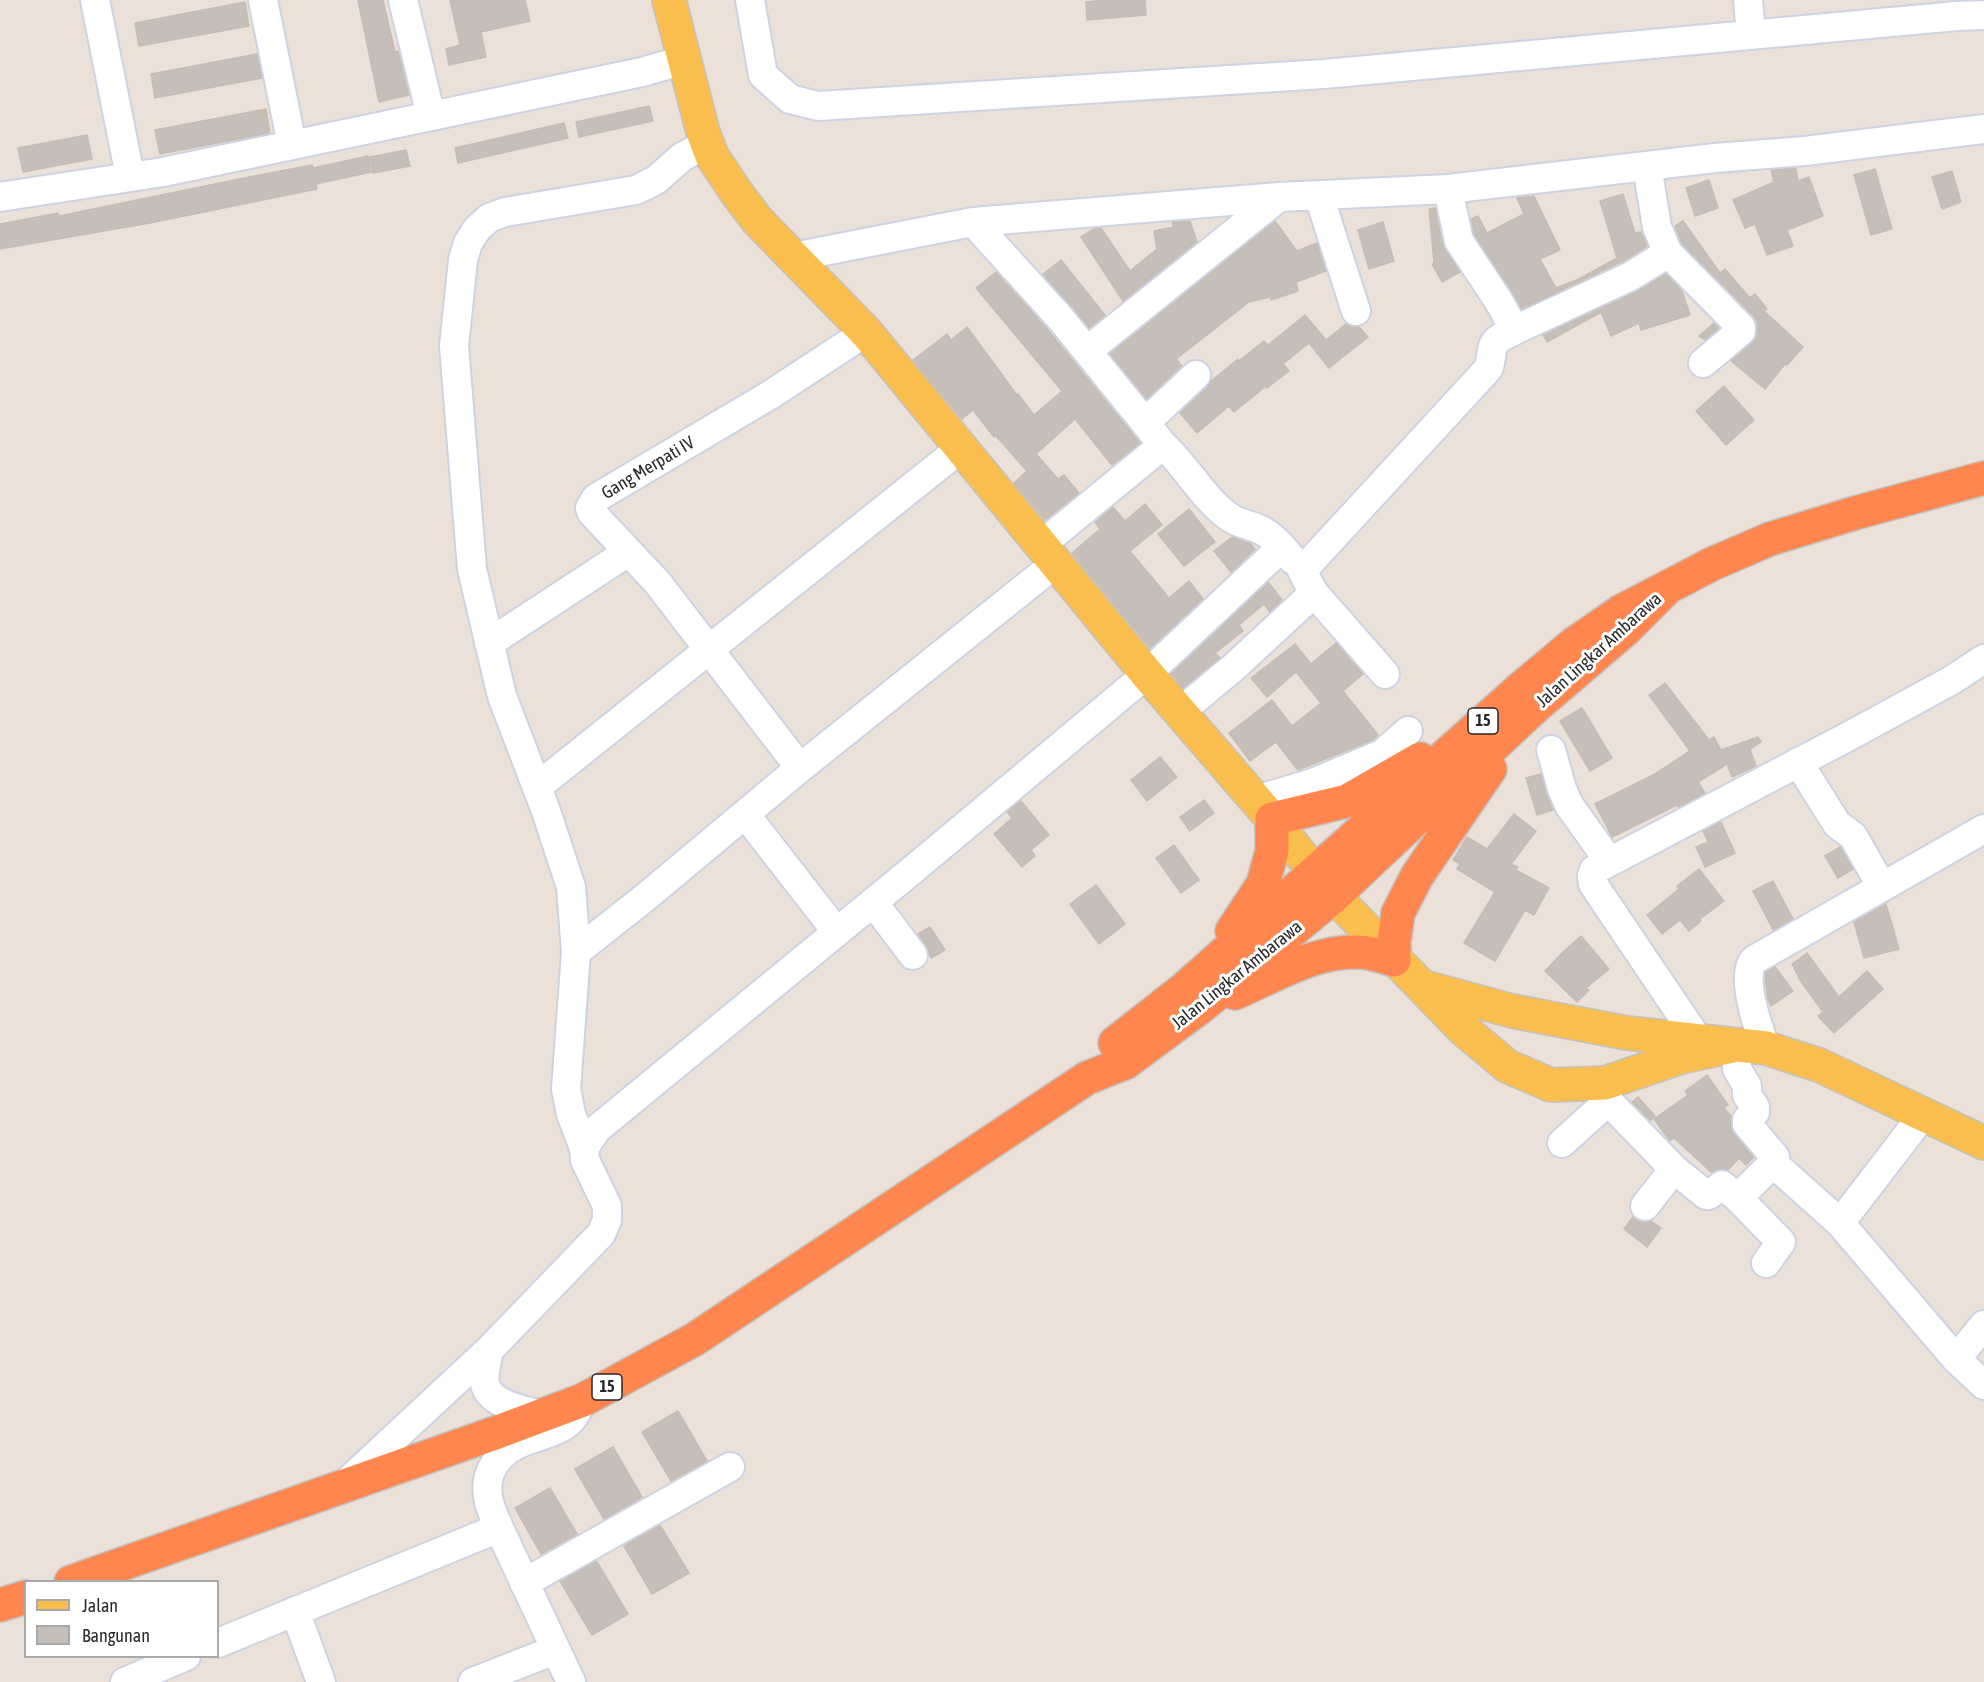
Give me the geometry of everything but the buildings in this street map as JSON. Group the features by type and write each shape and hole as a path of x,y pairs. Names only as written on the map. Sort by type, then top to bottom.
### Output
{"highway":[{"name":"Jalan Lingkar Ambarawa","path":"584,1400 695,1339 1087,1078 1125,1063 1193,997 1325,884 1527,698 1626,629 1665,590 1712,564 1770,539 1984,478"},
{"path":"1193,997 1263,884 1272,851 1264,809 1347,801 1527,698"},
{"path":"1193,997 1331,954 1359,952 1394,960 1398,913 1417,876 1472,795 1527,698"},
{"name":"15","path":"78,1580 584,1400"},
{"path":"0,1605 24,1598"}],"main road":[{"path":"669,0 703,132 723,174 758,221 866,332 1147,674 1264,809 1325,884 1394,960 1424,987 1463,1029 1507,1066 1551,1085 1605,1083 1681,1057 1744,1047"},
{"path":"1424,987 1512,1011 1627,1033 1744,1047 1819,1065 1984,1143"}],"street":[{"path":"95,0 130,176"},
{"path":"262,0 292,145"},
{"path":"403,0 430,116"},
{"path":"750,0 763,75 790,99 819,106 1324,74 1751,34 1984,15"},
{"path":"1748,0 1751,34"},
{"path":"0,197 163,172 642,72 684,60"},
{"path":"793,257 974,222 1279,197 1448,189 1715,158 1805,151 1984,129"},
{"path":"344,1486 489,1350 601,1234 607,1220 607,1206 585,1160 584,1148 571,1114 566,1089 576,952 571,887 537,787 502,696 472,569 454,346 463,260 468,243 477,229 489,218 505,212 636,190 656,180 682,157 693,151 710,148"},
{"path":"1647,166 1657,227 1668,253 1741,327 1741,331 1703,363"},
{"path":"1448,189 1459,242 1515,330"},
{"path":"1319,195 1356,310"},
{"path":"1087,351 1279,197"},
{"path":"974,222 1061,319 1162,445 1181,463 1207,497 1231,519 1261,530 1282,547 1384,674"},
{"path":"1180,712 1234,667 1308,582 1488,369 1492,361 1493,345 1515,330 1631,276 1668,253"},
{"name":"Gang Merpati IV","path":"800,768 657,582 592,513 590,508 596,498 770,395 866,332"},
{"path":"1145,423 1196,375"},
{"path":"576,952 800,768 1049,554 1162,445"},
{"path":"537,787 961,448"},
{"path":"584,1148 597,1129 1147,674 1282,547"},
{"path":"489,643 628,552"},
{"path":"1699,1041 1593,884 1594,870 1881,719 1984,659"},
{"path":"1264,809 1313,783 1382,754 1408,731"},
{"path":"1551,750 1569,805 1609,861"},
{"path":"1798,762 1837,824 1853,836 1882,887"},
{"path":"745,814 836,931"},
{"path":"1738,1198 1773,1163 1775,1157 1747,1124 1747,1120 1755,1112 1755,1107 1747,1095 1747,1086 1736,1064 1744,1047 1750,964 1791,938 1984,829"},
{"path":"873,902 913,955"},
{"path":"1562,1143 1606,1103 1611,1104 1674,1169 1706,1195 1722,1185 1781,1242 1766,1263"},
{"path":"1840,1223 1923,1115"},
{"path":"1773,1163 1840,1223 1956,1359 1984,1385"},
{"path":"1646,1206 1674,1169"},
{"path":"1956,1359 1984,1325"},
{"path":"489,1350 485,1385 491,1395 509,1406 542,1415"},
{"path":"571,1682 489,1503 489,1475 493,1464 508,1449 549,1433 572,1419 584,1400"},
{"path":"524,1583 730,1467"},
{"path":"219,1643 499,1528"},
{"path":"0,1620 24,1608"},
{"path":"295,1611 321,1682"},
{"path":"473,1682 555,1650"},
{"path":"125,1682 181,1658"}]}
